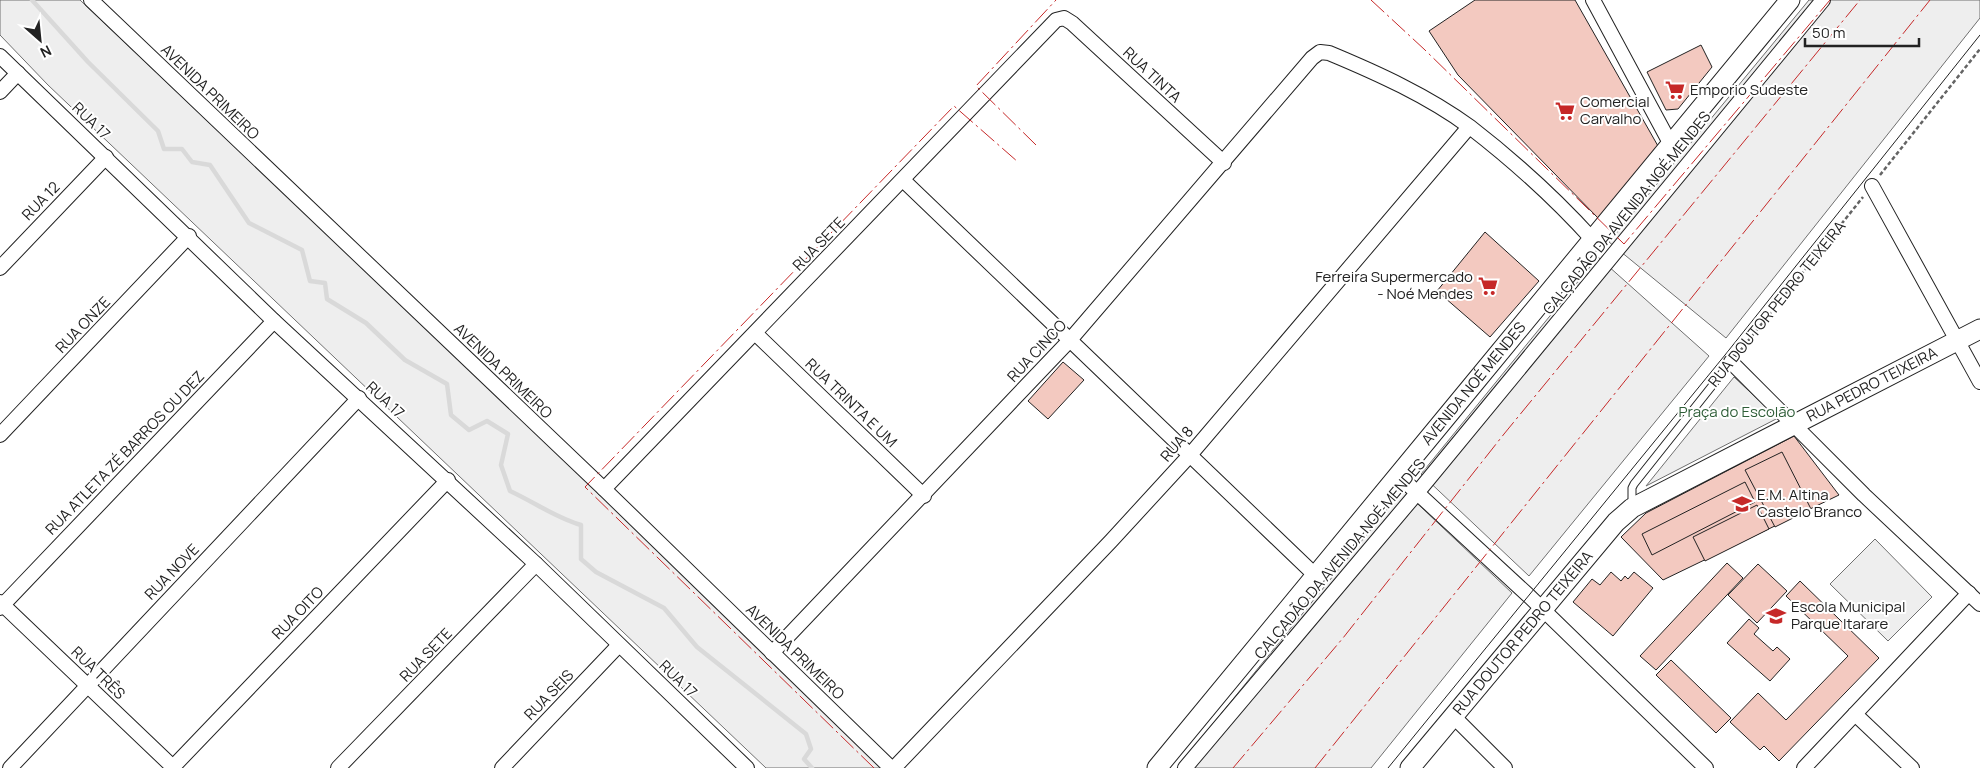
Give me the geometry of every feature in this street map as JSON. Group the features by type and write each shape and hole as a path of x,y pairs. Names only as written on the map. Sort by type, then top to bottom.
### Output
{"main road":[{"name":"AVENIDA NOÉ MENDES","path":"1157,768 1593,240 1782,4"},
{"name":"RUA PEDRO TEIXEIRA","path":"1632,508 1795,426 1980,329"},
{"name":"RUA DOUTOR PEDRO TEIXEIRA","path":"1410,768 1616,522 1632,508"}],"street":[{"name":"AVENIDA PRIMEIRO","path":"91,0 604,489 892,768"},
{"path":"1593,0 1670,143"},
{"name":"CALÇADÃO DA AVENIDA NOÉ MENDES","path":"1185,768 1418,493 1824,0"},
{"name":"RUA TINTA","path":"1056,20 1064,18 1072,23 1224,163"},
{"name":"RUA SETE","path":"604,489 1056,20"},
{"name":"RUA CINCO","path":"772,653 924,496 1070,340 1224,163 1312,58 1320,52 1331,54 1394,81 1469,127"},
{"name":"RUA 17","path":"0,56 189,236 274,321 448,480 536,564 739,765"},
{"path":"0,92 18,73"},
{"path":"1469,127 1537,183 1593,240"},
{"name":"RUA 8","path":"892,768 1111,541 1190,455 1469,127"},
{"name":"RUA 12","path":"0,268 106,158"},
{"path":"903,180 1316,576"},
{"path":"1872,186 1980,382"},
{"name":"RUA ONZE","path":"0,435 189,236"},
{"name":"RUA ATLETA ZÉ BARROS OU DEZ","path":"1,605 274,321"},
{"name":"RUA TRINTA E UM","path":"755,333 924,496"},
{"path":"1732,362 1768,396 1795,426 1980,604"},
{"name":"RUA NOVE","path":"10,768 359,398"},
{"path":"1399,476 1706,768"},
{"name":"RUA OITO","path":"173,768 448,480"},
{"name":"RUA SETE","path":"338,768 536,564"},
{"path":"1804,768 1969,593"},
{"name":"RUA TRÊS","path":"1,605 88,685 173,768"},
{"name":"RUA SEIS","path":"502,768 619,645"},
{"path":"1855,714 1912,768"},
{"path":"1453,716 1505,768"}],"lane":[{"name":"RUA DOUTOR PEDRO TEIXEIRA","path":"1632,508 1632,488 1634,484 1732,362"}],"path":[{"name":"RUA DOUTOR PEDRO TEIXEIRA","path":"1732,362 1980,49"}],"green space":[{"path":"0,0 80,0 605,498 884,768 766,768 48,85 0,35"},
{"path":"1809,0 1980,0 1980,18 1726,338 1609,242"},
{"path":"1598,257 1709,356 1529,576 1421,474"},
{"name":"Praça do Escolão","path":"1734,377 1778,418 1646,486"},
{"path":"1403,490 1512,593 1371,768 1177,768"},
{"path":"1875,539 1932,597 1888,641 1830,584"}],"building":[{"name":"Comercial Carvalho","path":"1475,0 1575,0 1658,146 1598,218 1458,75 1429,31"},
{"name":"Emporio Sudeste","path":"1701,45 1712,67 1678,109 1666,110 1647,72"},
{"name":"Ferreira Supermercado - Noé Mendes","path":"1485,232 1539,281 1490,337 1437,291"},
{"path":"1063,362 1084,380 1048,419 1028,401"},
{"name":"E.M. Altina Castelo Branco","path":"1794,436 1839,495 1663,580 1621,537 1646,513"},
{"path":"1782,452 1811,509 1775,527 1745,470"},
{"path":"1745,482 1755,502 1652,555 1642,534"},
{"path":"1757,505 1769,529 1705,561 1693,537"},
{"path":"1727,563 1743,578 1656,670 1640,656"},
{"path":"1758,564 1787,591 1757,623 1728,595"},
{"path":"1611,572 1621,581 1625,576 1628,579 1634,572 1653,588 1613,636 1573,602 1592,579 1600,585"},
{"path":"1800,581 1879,658 1779,761 1764,746 1760,750 1730,722 1758,693 1786,720 1848,656 1786,596"},
{"path":"1749,619 1759,628 1754,634 1773,651 1777,647 1790,659 1770,681 1727,643"},
{"path":"1671,660 1731,718 1716,733 1656,675"}],"waterway":[{"path":"32,0 88,62 158,131 164,149 182,149 192,162 210,165 249,223 302,250 310,281 325,283 327,299 366,323 405,360 447,384 451,415 469,430 487,421 508,434 501,465 510,491 554,514 581,525 581,559 596,572 664,608 697,647 806,734 811,749 804,759 812,768"}],"tram line":[{"path":"1388,768 1725,355 1980,35"}],"power":[{"path":"1036,145 976,86 1056,0"},
{"path":"1371,0 1624,244 1830,0"},
{"path":"1233,768 1343,638 1504,434 1860,0"},
{"path":"1315,768 1930,0"},
{"path":"874,768 585,487 954,106 1018,162"}],"place":[{"name":"Emporio Sudeste","path":"1675,90"},
{"name":"Comercial Carvalho","path":"1565,111"},
{"name":"Ferreira Supermercado - Noé Mendes","path":"1488,286"},
{"name":"E.M. Altina Castelo Branco","path":"1742,504"},
{"name":"Escola Municipal Parque Itarare","path":"1776,616"}]}
